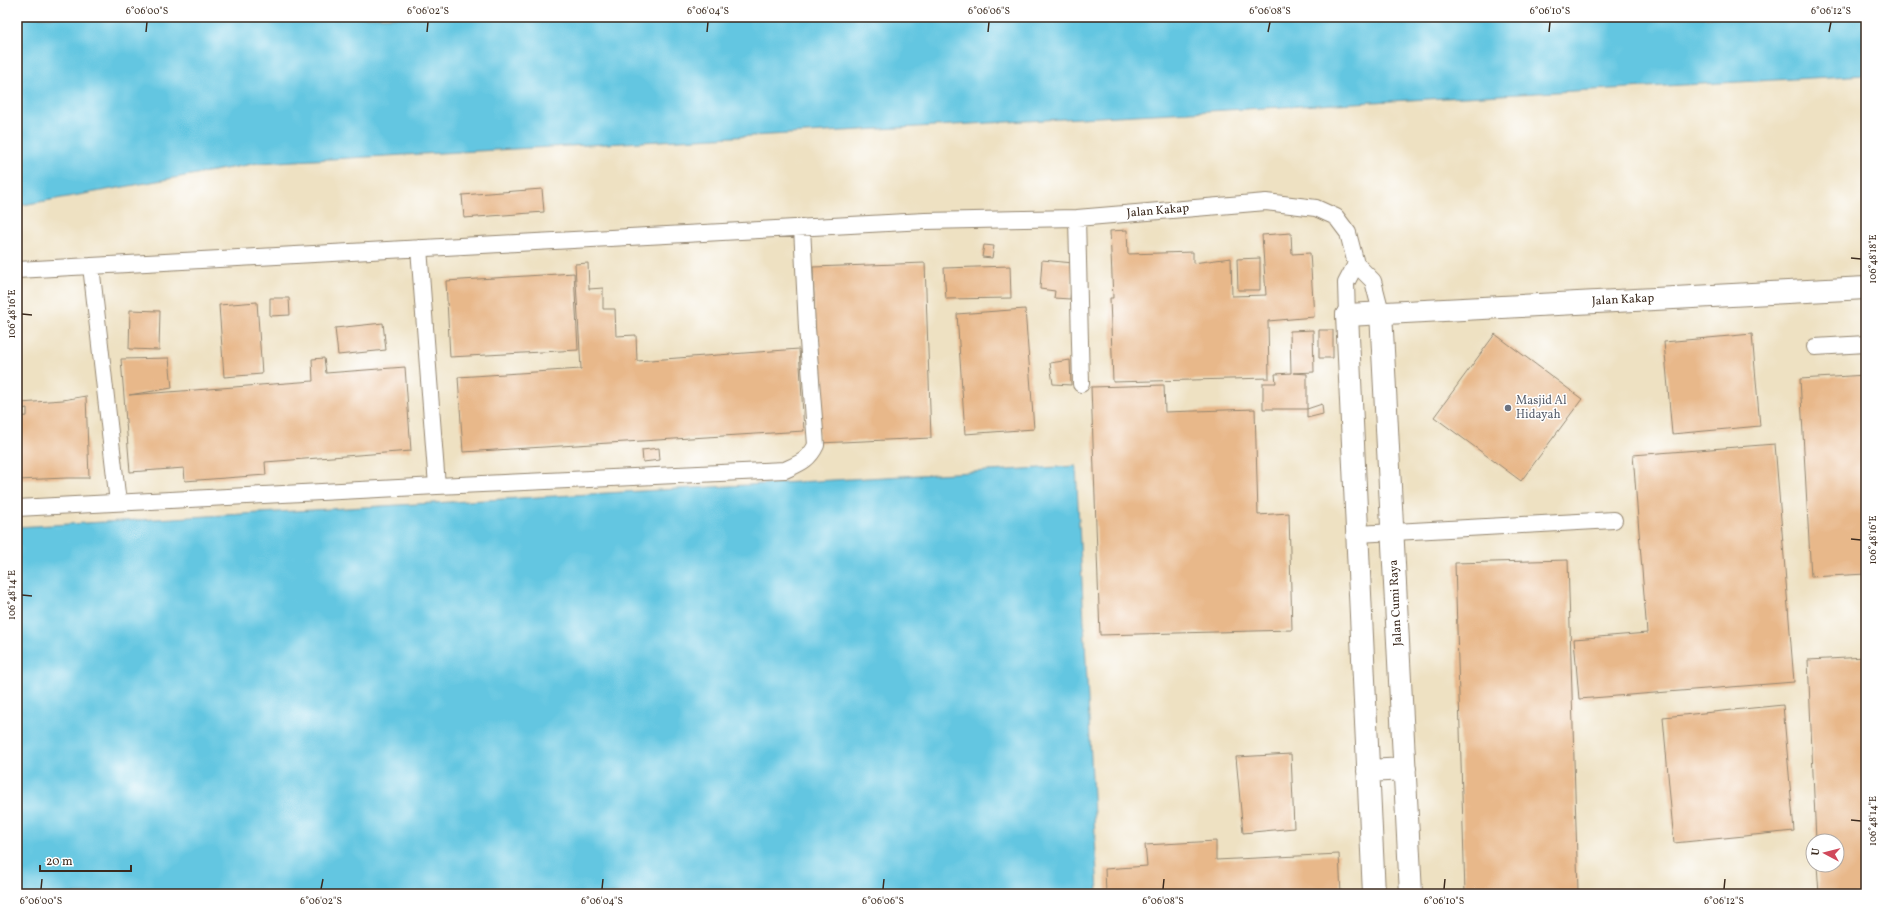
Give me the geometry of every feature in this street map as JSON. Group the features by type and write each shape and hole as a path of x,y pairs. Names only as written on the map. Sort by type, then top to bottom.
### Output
{"street":[{"name":"Jalan Kakap","path":"1347,315 1381,312 1866,288"},
{"name":"Jalan Cumi Raya","path":"1381,312 1411,894"},
{"path":"1347,315 1374,894"},
{"path":"1368,771 1405,769"}],"lane":[{"name":"Jalan Kakap","path":"17,270 802,227 925,221 1077,218 1266,202 1316,208 1336,216 1348,232 1356,264"},
{"path":"1077,218 1081,384"},
{"path":"17,508 437,486 785,470 805,461 811,455 816,445 807,328 802,227"},
{"path":"419,248 437,486"},
{"path":"1347,315 1346,283 1356,264 1373,281 1381,312"},
{"path":"91,266 118,503"},
{"path":"1815,347 1866,344"},
{"path":"1358,534 1614,520"}],"water":[{"path":"17,17 1866,17 1866,75 258,163 17,206"},
{"path":"1076,466 1098,894 17,894 17,527"}],"building":[{"path":"542,189 544,212 464,218 462,195"},
{"path":"1127,230 1128,254 1193,252 1193,263 1231,258 1232,296 1266,295 1262,235 1291,233 1292,254 1310,253 1314,317 1268,321 1269,378 1113,382 1110,298 1113,298 1110,231"},
{"path":"984,245 994,246 992,258 982,257"},
{"path":"1260,258 1260,290 1238,290 1237,259"},
{"path":"1042,260 1073,263 1070,299 1054,298 1055,291 1040,289"},
{"path":"588,263 589,289 603,288 603,309 615,309 616,336 636,335 637,361 799,349 804,431 463,452 458,377 581,369 575,264"},
{"path":"925,263 931,438 819,443 813,267"},
{"path":"1010,266 1011,298 946,299 944,268"},
{"path":"574,273 578,350 450,357 446,281"},
{"path":"270,298 289,298 290,315 270,316"},
{"path":"257,302 262,374 224,377 219,305"},
{"path":"1025,309 1034,429 965,434 957,314"},
{"path":"130,310 160,311 159,350 129,349"},
{"path":"383,323 386,350 338,355 335,328"},
{"path":"1313,330 1314,372 1293,373 1307,374 1307,409 1263,409 1263,383 1276,383 1275,374 1291,373 1290,331"},
{"path":"1319,330 1333,330 1333,358 1319,358"},
{"name":"Masjid Al Hidayah","path":"1495,334 1582,399 1521,481 1434,417"},
{"path":"1752,334 1760,426 1672,434 1664,342"},
{"path":"169,358 172,388 129,395 313,381 312,359 324,358 326,373 405,367 411,451 265,462 266,475 185,481 184,468 130,472 121,359"},
{"path":"1070,360 1071,385 1053,384 1050,363"},
{"path":"1866,375 1866,574 1811,577 1800,379"},
{"path":"1164,385 1165,412 1255,409 1258,515 1289,513 1292,630 1100,635 1091,387"},
{"path":"86,396 89,478 17,480 17,417 27,416 27,408 21,409 20,403 63,400"},
{"path":"1322,404 1323,414 1307,418 1307,409"},
{"path":"1775,444 1794,682 1579,699 1574,639 1647,633 1633,455"},
{"path":"659,448 660,460 643,462 642,450"},
{"path":"1568,560 1578,892 1465,894 1455,563"},
{"path":"1866,657 1866,894 1819,894 1818,873 1845,873 1845,833 1816,833 1808,660"},
{"path":"1783,705 1794,831 1674,843 1663,717"},
{"path":"1291,754 1294,828 1243,833 1236,757"},
{"path":"1216,841 1216,860 1339,854 1341,894 1106,894 1105,869 1147,866 1145,845"}],"place":[{"name":"Masjid Al Hidayah","path":"1508,408"}]}
